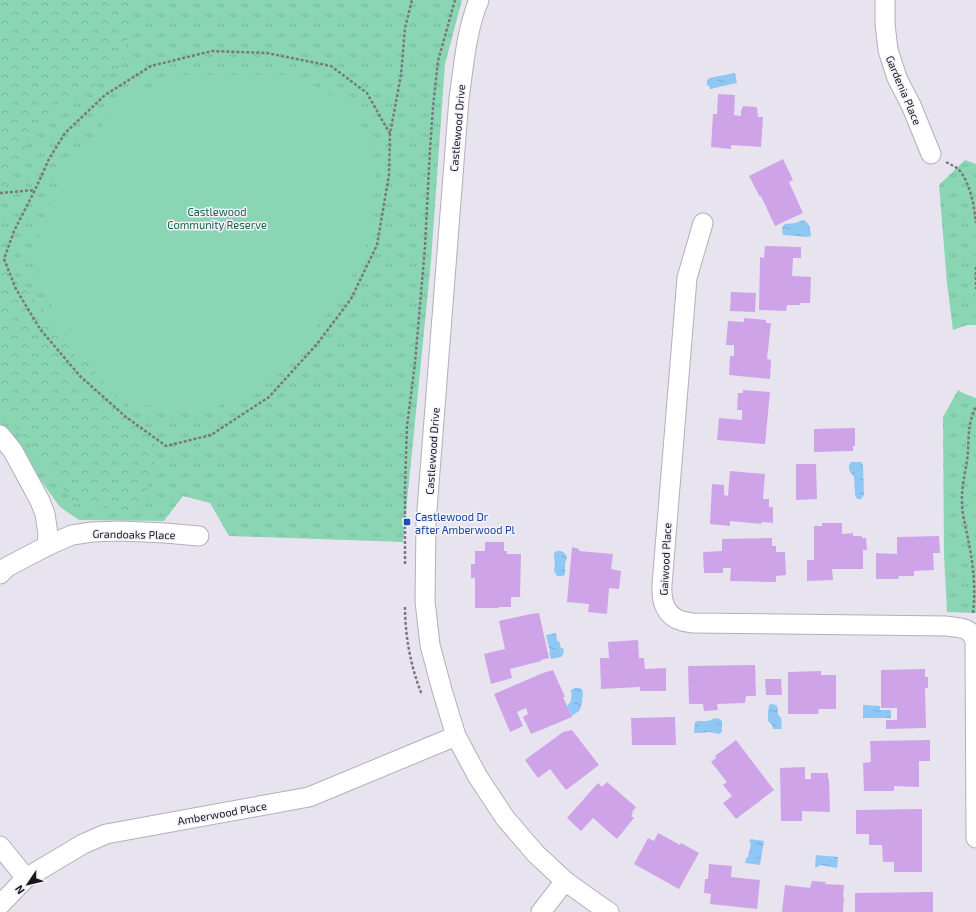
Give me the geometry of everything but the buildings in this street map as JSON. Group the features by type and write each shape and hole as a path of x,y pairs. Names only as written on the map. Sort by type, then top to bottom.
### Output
{"street":[{"name":"Castlewood Drive","path":"479,0 474,12 465,54 459,98 426,523 425,601 430,645 456,736 478,777 505,818 536,854 565,881 609,912"},
{"name":"Gardenia Place","path":"885,0 885,24 888,50 897,78 911,105 931,154"},
{"name":"Gaiwood Place","path":"703,223 687,278 662,590 663,604 668,612 682,622 692,623 946,626 961,628 971,632"},
{"path":"0,436 13,451 40,501 45,514 48,534 47,546"},
{"name":"Grandoaks Place","path":"0,574 7,567 72,535 92,532 120,531 199,536"},
{"path":"971,632 974,635 975,641 976,838"},
{"name":"Amberwood Place","path":"0,905 26,878 83,844 106,834 309,797 456,736"},
{"path":"0,846 26,878"},
{"path":"541,912 565,881"}],"path":[{"path":"390,134 367,93 331,66 267,53 212,51 150,66 105,95 65,133 49,159 14,231 4,259 16,289 40,329 80,376 126,417 166,446 211,436 269,397 317,344 351,299 377,245 389,175 390,134 401,75 405,28 412,0"},
{"path":"931,154 959,170 967,184 971,196 976,224"},
{"path":"0,193 35,190"},
{"path":"976,267 976,289"},
{"path":"971,632 974,604 973,575 962,502 962,488 968,451 969,428 976,406"}],"green space":[{"path":"0,0 135,0 122,65 34,130 0,197"},
{"name":"Castlewood Community Reserve","path":"132,0 462,0 445,64 431,261 403,542 229,536 210,503 183,496 164,521 79,520 60,507 0,424 0,52"},
{"path":"180,75 296,75 354,109 377,168 364,258 307,340 262,381 211,410 142,405 73,353 31,260 60,177 124,98"},
{"path":"965,160 976,164 976,325 967,325 953,330 947,283 939,185"},
{"path":"0,258 158,447 141,514 74,503 0,405"},
{"path":"958,390 976,398 976,613 947,612 944,554 943,417"}],"water":[{"path":"735,73 737,83 710,89 707,85 707,80 709,78"},
{"path":"804,220 809,225 811,236 783,235 782,228 785,224"},
{"path":"851,462 861,462 863,465 864,495 861,499 857,499 855,495 854,477 849,470 849,465"},
{"path":"557,551 564,552 567,558 565,563 565,574 563,576 557,576 554,571 554,553"},
{"path":"556,633 557,641 559,641 564,652 561,657 551,659 546,635"},
{"path":"580,688 583,694 579,711 572,716 567,706 571,700 571,690"},
{"path":"769,705 776,705 778,708 778,715 781,719 782,729 773,729 772,725 768,721"},
{"path":"863,705 880,706 880,710 891,710 891,718 863,718"},
{"path":"714,718 722,721 722,732 719,734 709,732 694,733 695,722 709,721"},
{"path":"751,839 764,841 760,865 745,863 751,844 749,841"},
{"path":"816,855 838,857 837,868 820,865 815,867"}],"place":[{"name":"Castlewood Dr after Amberwood Pl","path":"407,522"}]}
